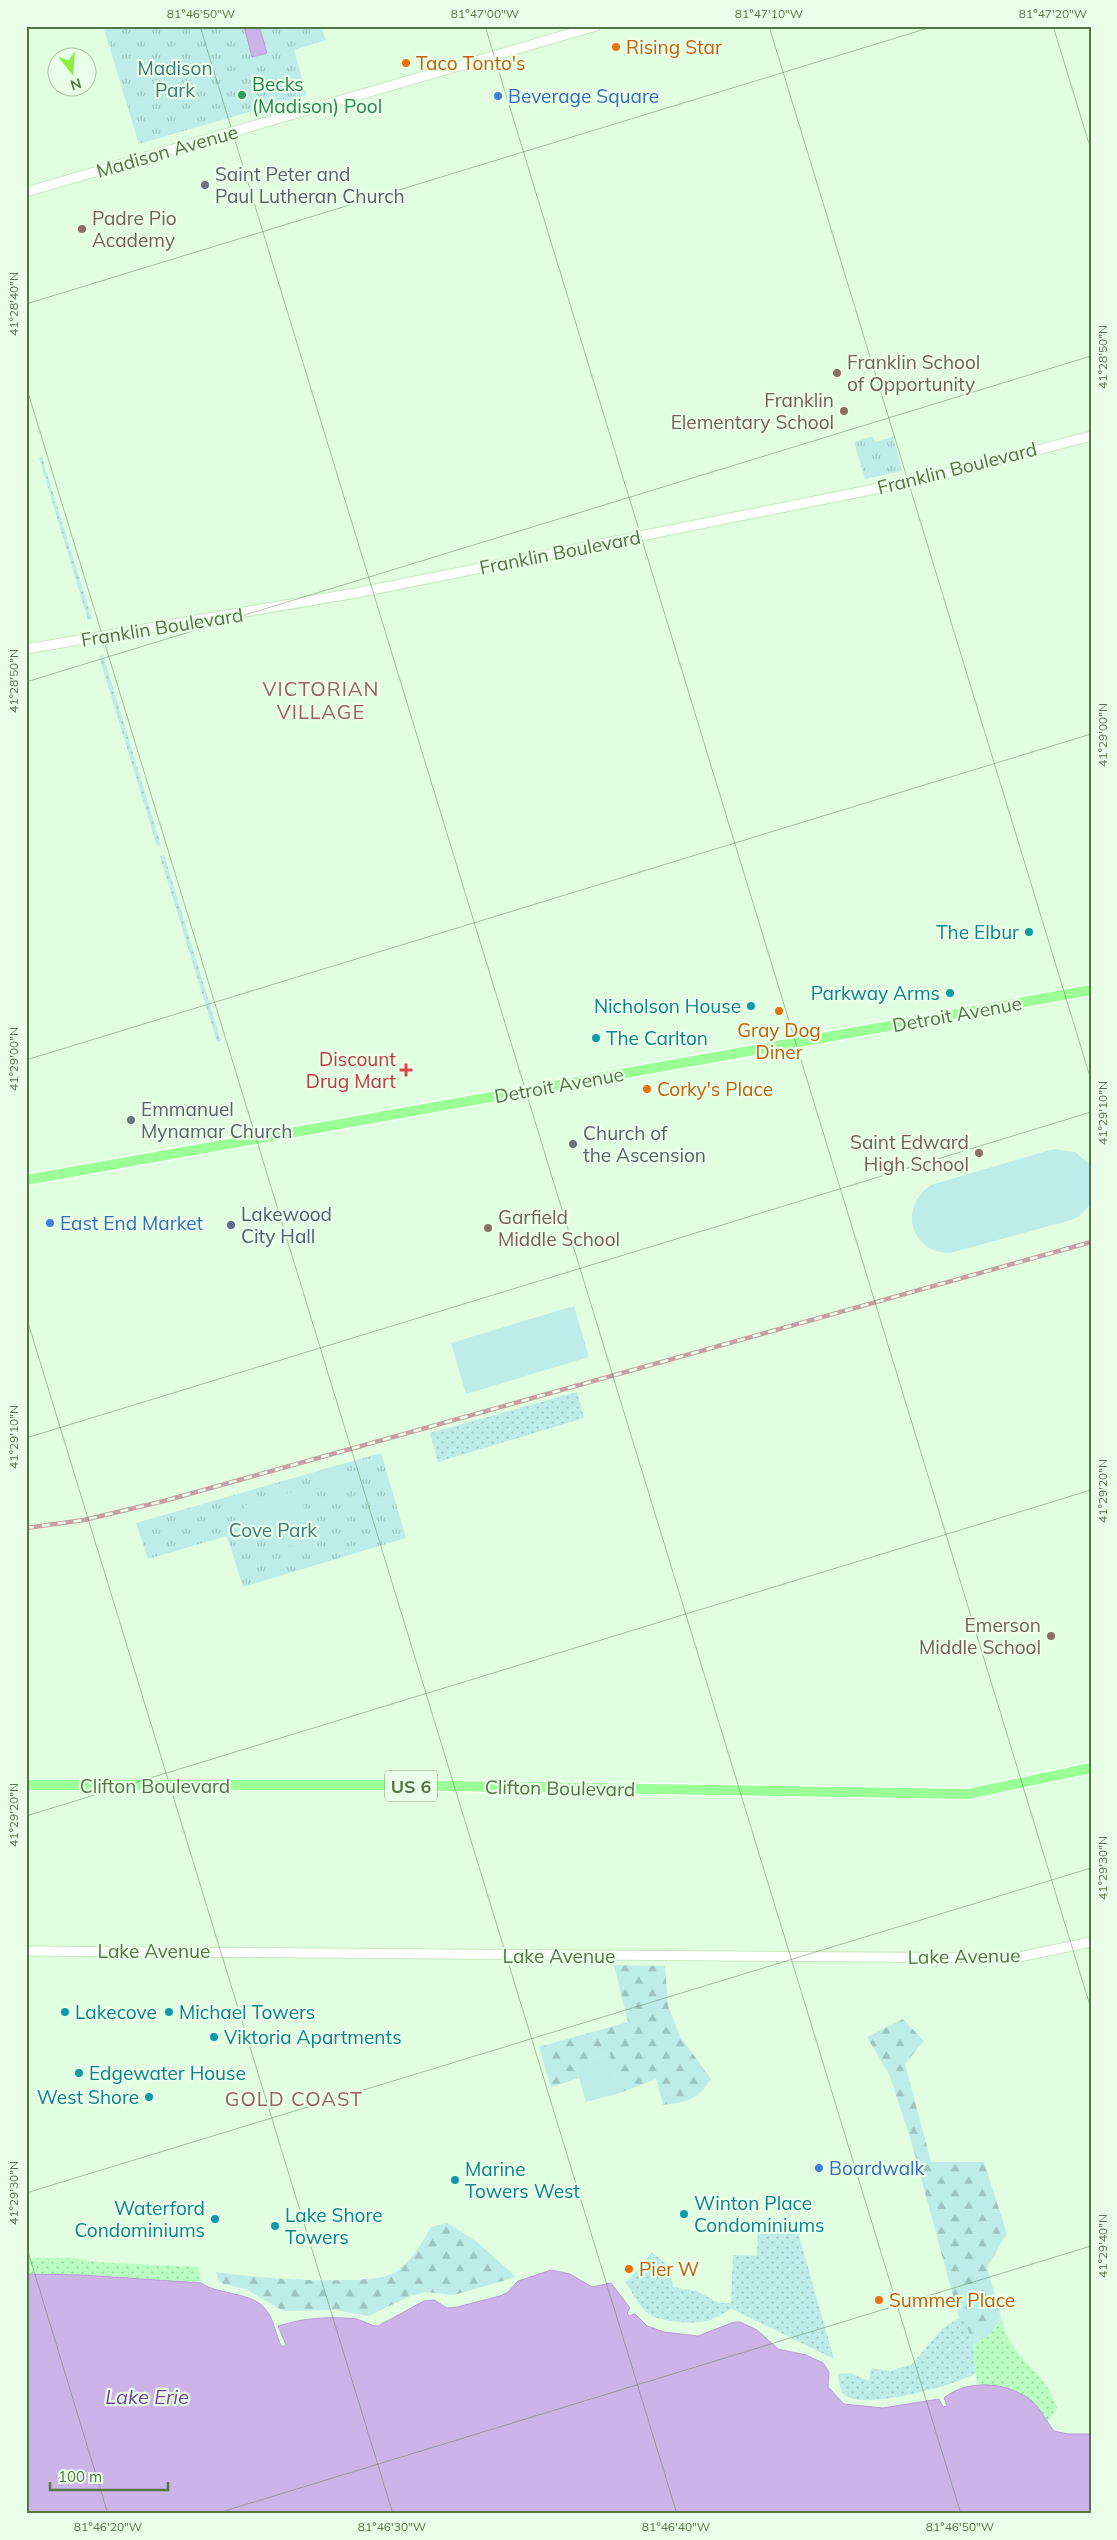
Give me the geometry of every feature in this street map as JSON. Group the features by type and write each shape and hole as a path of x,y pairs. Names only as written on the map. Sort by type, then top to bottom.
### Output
{"main road":[{"name":"Detroit Avenue","path":"26,1180 1091,990"},
{"name":"Clifton Boulevard","path":"26,1785 389,1785 968,1794 1091,1768"}],"street":[{"name":"Madison Avenue","path":"26,192 596,26"},
{"name":"Franklin Boulevard","path":"26,649 365,592 958,471 1091,436"},
{"name":"Lake Avenue","path":"26,1951 1014,1958 1091,1942"}],"green space":[{"name":"Madison Park","path":"103,26 321,26 326,40 294,50 307,95 139,144"},
{"path":"873,436 875,442 893,437 902,471 865,479 854,442"},
{"path":"42,457 92,619 88,620 39,458"},
{"path":"103,655 161,845 157,846 99,656"},
{"path":"164,855 221,1041 217,1042 160,856"},
{"path":"1054,1149 1075,1152 1091,1165 1091,1204 1081,1215 1071,1220 950,1253 936,1251 918,1237 913,1227 914,1205 921,1194 931,1185"},
{"path":"574,1306 589,1357 466,1394 451,1343"},
{"path":"577,1392 584,1418 438,1462 430,1433"},
{"name":"Cove Park","path":"381,1453 406,1538 243,1587 227,1536 148,1559 136,1523"},
{"path":"342,1464 349,1492 329,1497 321,1470"},
{"path":"295,1491 300,1494 314,1543 302,1546 291,1546 271,1540 255,1526 243,1506"},
{"path":"614,1965 665,1966 668,2006 680,2036 711,2079 701,2092 691,2099 663,2105 656,2079 620,2093 609,2053 575,2063 579,2078 551,2087 539,2047 628,2022"},
{"path":"903,2019 924,2041 905,2064 931,2162 984,2162 1007,2234 987,2267 1001,2318 988,2336 973,2345 964,2316 959,2318 912,2144 889,2074 867,2037"},
{"path":"609,2053 620,2093 586,2102 575,2063"},
{"path":"447,2223 476,2241 516,2277 454,2295 425,2292 410,2296 369,2316 335,2310 283,2311 246,2289 223,2284 218,2279 216,2272 309,2280 383,2277 396,2272 407,2263 431,2227"},
{"path":"797,2229 834,2359 732,2309 715,2318 700,2322 668,2321 659,2318 645,2311 625,2282 644,2265 651,2252 667,2266 673,2287 697,2291 719,2303 731,2303 733,2255 757,2256 758,2230"},
{"path":"964,2315 973,2345 976,2373 950,2384 889,2398 855,2399 845,2395 842,2391 838,2374 851,2373 869,2381 871,2368 890,2371 912,2364 943,2328"}],"sand":[{"path":"26,2258 73,2258 95,2262 197,2267 200,2272 201,2283 82,2275 26,2274"},
{"path":"1001,2318 1007,2337 1013,2347 1041,2378 1052,2396 1057,2408 1047,2422 1026,2398 1009,2390 977,2384 973,2345 988,2336"}],"water":[{"path":"244,26 259,26 267,53 252,57"},
{"name":"Lake Erie","path":"551,2270 570,2274 592,2287 611,2283 630,2308 627,2313 629,2316 635,2314 647,2326 664,2332 698,2336 734,2322 740,2322 757,2330 778,2349 806,2355 823,2363 829,2372 828,2387 844,2404 883,2408 939,2399 943,2407 947,2406 944,2398 963,2388 985,2385 1007,2388 1018,2392 1035,2405 1054,2431 1068,2434 1091,2434 1091,2514 26,2514 26,2274 82,2275 201,2283 217,2290 245,2297 261,2305 269,2315 282,2347 286,2345 278,2326 287,2323 307,2319 336,2318 356,2319 378,2326 424,2301 434,2300 447,2308 457,2307 500,2296 507,2293 518,2281"}],"railway":[{"path":"26,1528 84,1520 164,1501 1091,1242"}],"place":[{"name":"Rising Star","path":"616,47"},
{"name":"Taco Tonto's","path":"406,63"},
{"name":"Becks (Madison) Pool","path":"242,95"},
{"name":"Beverage Square","path":"498,96"},
{"name":"Saint Peter and Paul Lutheran Church","path":"205,185"},
{"name":"Padre Pio Academy","path":"82,229"},
{"name":"Franklin School of Opportunity","path":"837,373"},
{"name":"Franklin Elementary School","path":"844,411"},
{"name":"The Elbur","path":"1029,932"},
{"name":"Parkway Arms","path":"950,993"},
{"name":"Nicholson House","path":"751,1006"},
{"name":"Gray Dog Diner","path":"779,1011"},
{"name":"The Carlton","path":"596,1038"},
{"name":"Discount Drug Mart","path":"406,1070"},
{"name":"Corky's Place","path":"647,1089"},
{"name":"Emmanuel Mynamar Church","path":"131,1120"},
{"name":"Church of the Ascension","path":"573,1144"},
{"name":"Saint Edward High School","path":"979,1153"},
{"name":"East End Market","path":"50,1223"},
{"name":"Lakewood City Hall","path":"231,1225"},
{"name":"Garfield Middle School","path":"488,1228"},
{"name":"Emerson Middle School","path":"1051,1636"},
{"name":"Lakecove","path":"65,2012"},
{"name":"Michael Towers","path":"169,2012"},
{"name":"Viktoria Apartments","path":"214,2037"},
{"name":"Edgewater House","path":"79,2073"},
{"name":"West Shore","path":"149,2097"},
{"name":"Boardwalk","path":"819,2168"},
{"name":"Marine Towers West","path":"455,2180"},
{"name":"Winton Place Condominiums","path":"684,2214"},
{"name":"Waterford Condominiums","path":"215,2219"},
{"name":"Lake Shore Towers","path":"275,2226"},
{"name":"Pier W","path":"629,2269"},
{"name":"Summer Place","path":"879,2300"}],"district":[{"name":"VICTORIAN VILLAGE","path":"321,700"},
{"name":"GOLD COAST","path":"294,2098"}]}
